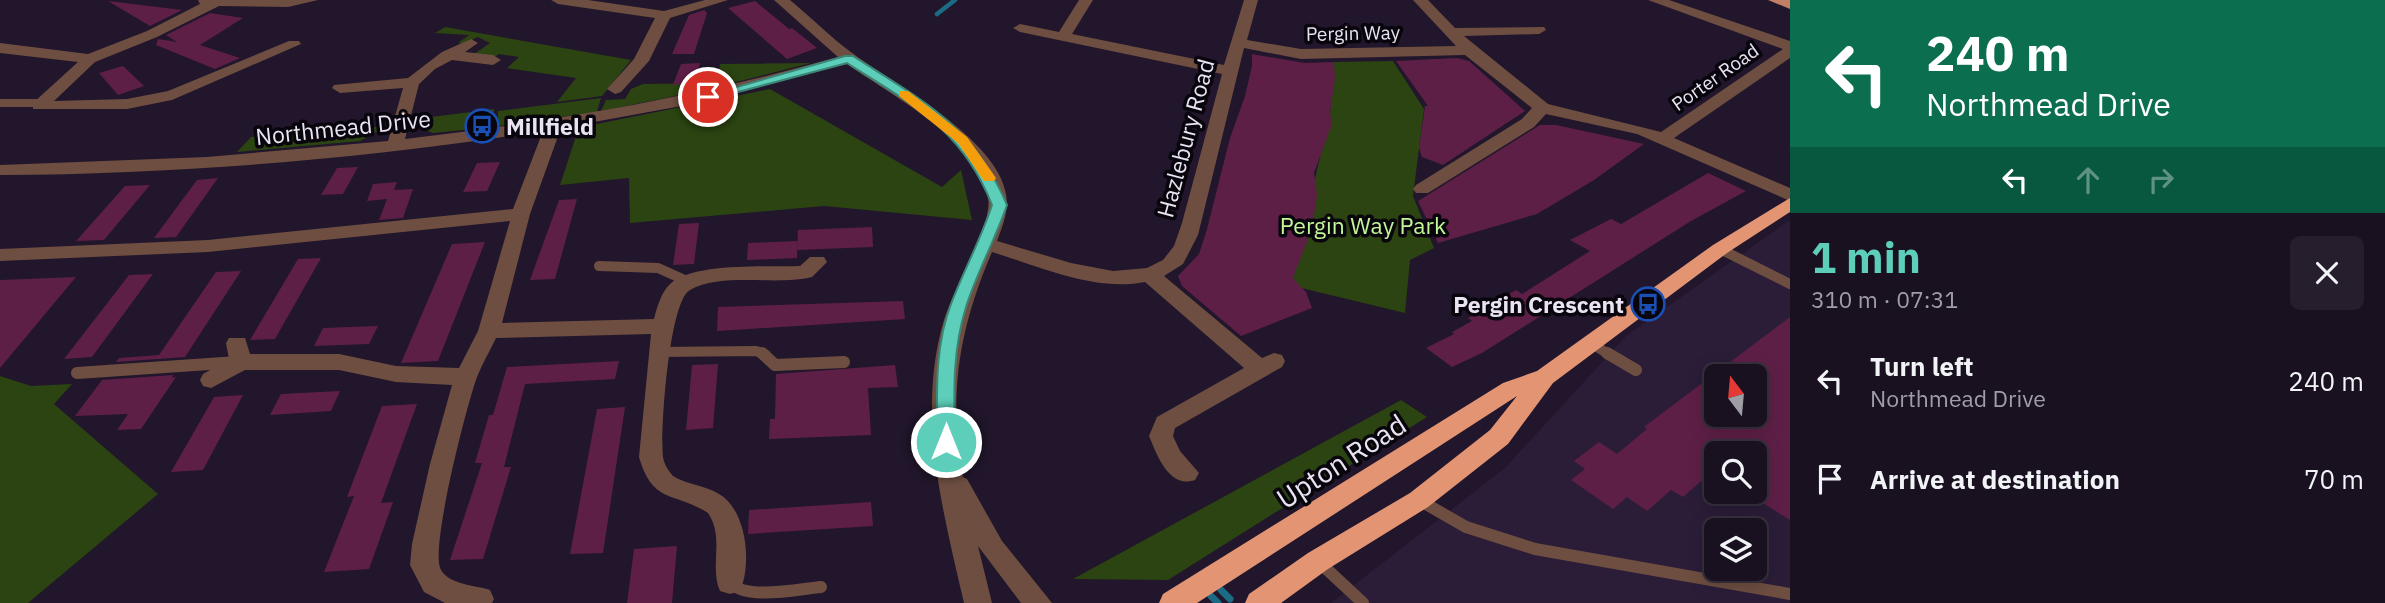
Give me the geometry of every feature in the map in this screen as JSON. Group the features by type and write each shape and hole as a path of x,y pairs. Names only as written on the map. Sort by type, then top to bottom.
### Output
{"highway":[{"name":"Upton Road","path":"1259,603 1318,561 1419,500 1499,437 1545,377 1589,342 1720,249 1790,204"},
{"name":"Upton Road","path":"1173,603 1511,389 1545,377"}],"main road":[{"path":"1774,0 1790,5"}],"street":[{"path":"195,0 288,3 311,0"},
{"path":"558,0 664,15 721,0"},
{"path":"781,0 849,59 919,104 963,140 997,193 999,205 987,244 959,304 950,336 945,372 949,469 978,603"},
{"path":"1063,37 1086,0"},
{"name":"Hazlebury Road","path":"1150,275 1174,261 1187,234 1229,71 1251,0"},
{"path":"1420,0 1469,50 1542,108 1642,130 1790,195"},
{"name":"Porter Road","path":"1655,0 1790,48"},
{"path":"37,108 90,60 152,34 217,1"},
{"path":"615,89 641,61 664,15"},
{"path":"1020,29 1229,71"},
{"path":"1452,32 1539,30"},
{"path":"395,145 412,82 447,55 471,43"},
{"name":"Pergin Way","path":"1239,43 1301,54 1469,50"},
{"path":"37,108 127,104 172,95 294,44"},
{"path":"0,48 90,60"},
{"name":"Porter Road","path":"1663,138 1790,48"},
{"path":"447,55 493,60"},
{"name":"Northmead Drive","path":"0,170 163,165 302,156 553,127 736,91 849,59"},
{"path":"340,88 365,80 412,82"},
{"path":"1422,189 1528,122 1542,108"},
{"path":"484,601 455,594 434,583 424,565 430,512 466,377 489,331 521,214 553,127"},
{"path":"0,255 208,246 521,214"},
{"path":"987,244 1094,275 1150,275 1267,365 1165,423 1161,436 1170,457 1186,473"},
{"path":"730,582 730,531 725,516 713,502 665,487 654,474 651,457 662,326 675,290 689,282 704,277 811,272"},
{"path":"489,331 662,326"},
{"path":"211,380 239,353 339,362 396,374 466,377"},
{"path":"949,469 993,549 1038,603"}],"lane":[{"path":"0,103 37,108"},
{"path":"1720,249 1790,284 1779,293"},
{"path":"599,266 657,268 678,273 689,282"},
{"path":"1589,342 1636,370"},
{"path":"660,352 756,351 766,354 769,362 775,365 844,362"},
{"path":"77,373 239,353"},
{"path":"1419,500 1466,527 1535,549 1790,594"},
{"path":"1318,561 1363,603"},
{"path":"730,582 735,589 750,593 821,587"}],"shaded area":[{"path":"1790,220 1790,603 1331,603 1505,468 1626,336"}],"green space":[{"path":"445,27 631,60 602,96 557,102 576,78 507,68 519,57 499,54 493,58 474,54 490,43 478,37 463,44 458,43 469,35 435,33"},
{"name":"Pergin Way Park","path":"1393,61 1424,109 1413,196 1434,248 1410,260 1405,313 1289,285 1330,116 1334,62"},
{"path":"811,63 705,90 601,111 606,100 625,99 631,89 643,84 717,83 720,64"},
{"path":"770,89 942,187 961,170 972,220 824,206 630,223 629,178 560,185 576,136 587,126"},
{"path":"601,98 597,112 498,126 498,111"},
{"path":"494,109 492,127 433,133 420,128 416,119"},
{"path":"390,125 360,141 237,152 251,137 307,131 317,135"},
{"path":"0,376 31,386 72,384 54,404 158,494 28,603 0,603"},
{"path":"1401,400 1427,417 1168,580 1073,579"}],"building":[{"path":"108,1 182,10 150,26"},
{"path":"755,1 817,48 787,59 728,8"},
{"path":"704,10 707,13 694,54 672,54 689,15"},
{"path":"210,13 243,18 200,45 240,58 215,69 156,45 158,39 177,42 166,35"},
{"path":"1252,54 1305,63 1334,62 1335,79 1330,112 1332,124 1314,173 1317,195 1312,228 1293,278 1306,292 1312,308 1241,336 1182,286 1178,276 1199,254 1230,138 1245,96"},
{"path":"1457,58 1469,61 1525,111 1443,165 1422,157 1419,148 1425,106 1428,106 1396,61"},
{"path":"700,63 695,83 673,85 681,64"},
{"path":"123,66 144,86 118,95 99,73"},
{"path":"1540,125 1556,125 1644,144 1594,180 1537,214 1438,243 1418,201"},
{"path":"500,162 487,191 463,192 477,163"},
{"path":"358,167 343,194 321,195 337,168"},
{"path":"1708,173 1746,191 1691,221 1482,353 1452,367 1426,348 1472,321 1468,318 1516,290 1522,294 1590,251 1570,240 1611,219 1621,224"},
{"path":"218,178 176,237 154,238 197,180"},
{"path":"397,182 394,190 413,189 403,218 379,220 387,199 367,201 373,184"},
{"path":"150,185 104,240 76,241 125,186"},
{"path":"577,199 555,279 530,280 559,200"},
{"path":"699,223 694,264 673,265 679,224"},
{"path":"872,227 873,247 797,250 798,230"},
{"path":"797,241 797,258 747,260 748,243"},
{"path":"485,242 438,361 401,363 452,244"},
{"path":"321,258 275,339 250,340 298,259"},
{"path":"241,271 185,357 116,362 119,358 159,355 216,272"},
{"path":"153,274 92,357 64,359 129,275"},
{"path":"76,277 0,368 0,280"},
{"path":"903,301 905,319 717,331 718,307"},
{"path":"1790,317 1790,520 1765,504 1767,504 1767,441 1704,441 1704,478 1683,497 1671,490 1647,511 1627,497 1613,509 1571,480 1585,469 1574,461 1599,442 1617,454 1647,429 1644,427 1704,382 1704,427 1768,427 1768,364 1728,364"},
{"path":"378,326 369,344 314,346 323,328"},
{"path":"619,361 615,379 525,384 504,467 511,467 483,559 450,560 482,463 475,463 489,415 493,415 507,367"},
{"path":"718,364 713,428 686,430 692,365"},
{"path":"895,365 898,387 868,388 871,435 769,439 770,419 775,419 776,374"},
{"path":"173,375 172,378 176,377 141,429 117,430 128,414 75,416 102,380"},
{"path":"340,391 331,411 270,415 281,394"},
{"path":"243,395 203,470 171,472 214,397"},
{"path":"417,404 381,503 393,502 369,569 324,572 354,496 347,497 382,406"},
{"path":"625,407 603,553 570,554 597,409"},
{"path":"871,502 873,526 748,534 749,510"},
{"path":"677,546 672,603 627,603 634,549"}],"waterway":[{"path":"937,14 955,0"},
{"path":"1221,590 1230,599"},
{"path":"1211,596 1218,603"}],"slow traffic":[{"path":"903,94 963,140 989,178"}],"place":[{"name":"Millfield","path":"482,126"},
{"name":"Pergin Crescent","path":"1648,304"}],"route":[{"path":"708,97 849,59 919,104 963,140 986,173 997,193 999,205 987,244 959,304 950,336 945,372 946,442"}]}
